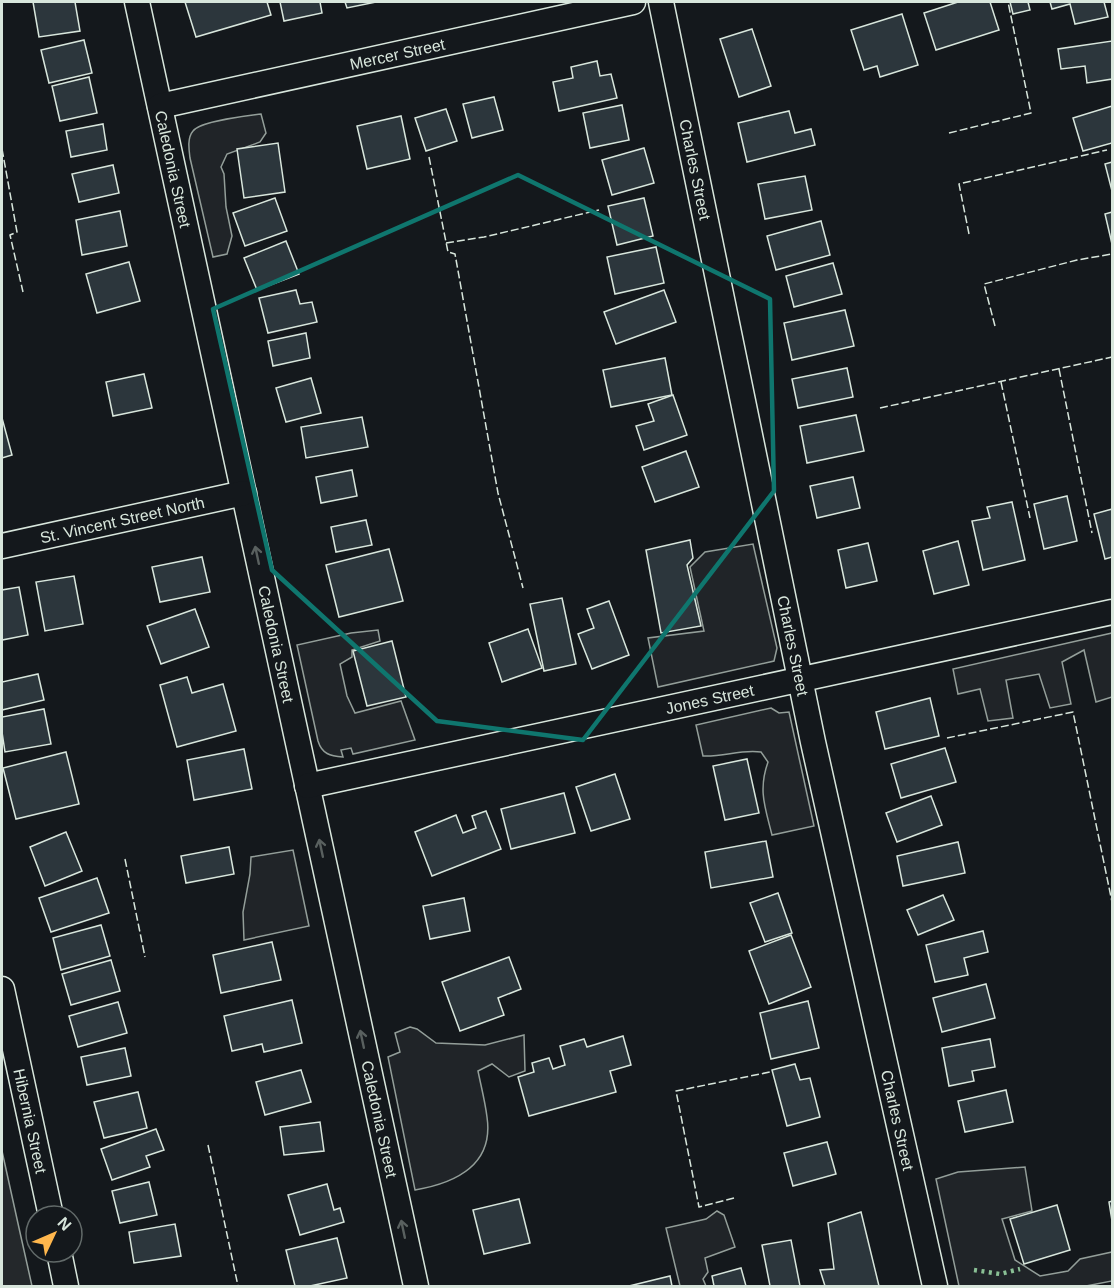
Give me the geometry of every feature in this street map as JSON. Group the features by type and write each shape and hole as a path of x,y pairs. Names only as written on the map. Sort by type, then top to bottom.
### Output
{"street":[{"name":"Caledonia Street","path":"138,2 416,1287"},
{"name":"Mercer Street","path":"160,106 633,2"},
{"name":"Charles Street","path":"661,2 800,679 935,1287"},
{"name":"St. Vincent Street North","path":"2,546 244,493"},
{"name":"Jones Street","path":"307,786 1113,612"},
{"name":"Hibernia Street","path":"2,989 48,1204"},
{"path":"61,1264 66,1287"}],"highlighted area":[{"path":"518,175 770,299 774,491 583,740 437,721 272,570 213,309"}],"shaded area":[{"path":"261,114 266,133 260,142 227,154 221,167 224,174 226,207 232,236 227,254 213,257 190,158 190,137 197,127 205,124"},
{"path":"753,544 777,648 774,661 658,687 648,638 704,631 690,567 705,552"},
{"path":"378,630 380,641 352,650 352,657 340,664 347,696 355,713 401,701 415,740 353,754 351,748 341,750 343,757 330,755 324,752 318,741 297,645 351,633"},
{"path":"1112,633 1112,697 1096,702 1084,650 1062,662 1071,704 1050,708 1039,674 1006,680 1013,718 988,721 980,689 958,694 953,669"},
{"path":"771,708 779,713 789,712 814,826 772,835 763,790 768,762 761,752 703,756 696,725"},
{"path":"293,850 309,926 244,940 243,912 251,857"},
{"path":"410,1027 417,1029 436,1043 485,1045 524,1035 525,1071 509,1077 492,1064 478,1071 488,1134 478,1159 458,1176 415,1190 388,1057 400,1052 395,1033"},
{"path":"2,1151 24,1250 24,1264 27,1264 32,1286 2,1286"},
{"path":"1025,1167 1032,1211 1002,1219 1015,1260 1040,1276 1068,1271 1080,1259 1112,1252 1112,1281 1086,1286 959,1286 936,1179 958,1172"},
{"path":"717,1211 724,1215 735,1247 705,1258 708,1272 703,1279 706,1286 680,1286 666,1228 706,1219"}],"building":[{"path":"33,2 75,2 80,31 39,37"},
{"path":"185,2 267,2 271,15 196,37"},
{"path":"280,2 320,2 322,13 284,21"},
{"path":"345,2 376,2 347,8"},
{"path":"958,2 990,2 999,30 936,50 924,13"},
{"path":"1010,2 1028,2 1030,10 1013,14"},
{"path":"1050,2 1104,2 1108,17 1075,24 1070,4 1052,9"},
{"path":"902,14 918,65 880,77 877,66 864,70 851,30"},
{"path":"752,29 771,86 739,97 720,39"},
{"path":"84,40 92,73 49,83 41,50"},
{"path":"1112,41 1112,79 1087,83 1085,66 1061,69 1058,49"},
{"path":"597,61 600,76 611,74 617,98 559,111 553,82 573,78 571,67"},
{"path":"89,77 97,113 60,121 52,86"},
{"path":"494,97 503,130 472,138 463,104"},
{"path":"622,105 629,140 590,148 583,113"},
{"path":"1112,106 1112,143 1083,151 1073,118"},
{"path":"446,109 457,141 426,151 415,118"},
{"path":"789,111 795,133 811,129 815,145 747,162 738,123"},
{"path":"401,116 410,159 367,169 357,126"},
{"path":"103,124 107,150 71,157 66,131"},
{"path":"278,143 285,192 244,198 237,149"},
{"path":"644,148 654,183 612,195 602,160"},
{"path":"1112,162 1112,191 1105,164"},
{"path":"113,165 119,193 79,202 72,174"},
{"path":"805,176 812,210 765,219 758,184"},
{"path":"275,198 287,231 245,246 233,213"},
{"path":"644,198 653,236 617,245 608,206"},
{"path":"120,211 127,246 82,255 76,220"},
{"path":"1112,212 1112,244 1105,214"},
{"path":"821,221 830,255 776,270 767,236"},
{"path":"286,241 299,274 257,290 244,258"},
{"path":"656,247 664,283 615,294 607,257"},
{"path":"129,262 140,301 97,313 86,274"},
{"path":"833,263 842,294 794,307 786,276"},
{"path":"296,290 300,304 312,302 317,322 268,333 259,298"},
{"path":"664,290 676,322 616,344 604,312"},
{"path":"845,310 854,346 792,360 784,323"},
{"path":"306,333 310,358 273,366 268,341"},
{"path":"665,358 672,395 611,407 603,370"},
{"path":"847,368 853,397 798,408 792,379"},
{"path":"144,374 152,408 113,416 106,382"},
{"path":"311,378 321,413 286,422 276,388"},
{"path":"673,395 687,435 644,450 636,426 654,421 648,404"},
{"path":"856,415 864,451 807,463 800,426"},
{"path":"362,417 368,447 306,458 301,427"},
{"path":"2,418 12,455 2,458"},
{"path":"686,451 699,487 655,502 642,467"},
{"path":"352,470 357,496 321,503 316,477"},
{"path":"853,477 860,508 817,518 810,486"},
{"path":"1067,496 1077,541 1044,549 1034,504"},
{"path":"1012,502 1025,560 983,570 972,521 990,518 987,507"},
{"path":"1112,509 1112,557 1105,559 1094,514"},
{"path":"366,520 372,545 336,552 331,527"},
{"path":"690,540 693,558 687,565 701,626 661,633 646,550"},
{"path":"958,541 969,585 934,594 923,551"},
{"path":"868,543 877,581 846,588 838,550"},
{"path":"389,549 403,601 339,617 326,565"},
{"path":"202,557 210,592 160,602 152,567"},
{"path":"74,576 83,624 45,631 36,582"},
{"path":"19,587 28,635 2,640 2,590"},
{"path":"562,598 576,664 544,671 530,604"},
{"path":"609,601 629,655 592,669 578,634 594,628 587,609"},
{"path":"195,609 209,647 161,664 147,626"},
{"path":"528,629 542,668 502,682 489,643"},
{"path":"392,641 406,697 367,706 353,651"},
{"path":"38,674 44,700 2,710 2,682"},
{"path":"187,677 192,693 223,684 236,731 177,747 160,685"},
{"path":"930,698 939,736 885,749 876,712"},
{"path":"44,709 51,744 5,752 2,717"},
{"path":"945,748 956,782 901,798 891,764"},
{"path":"244,749 252,789 194,800 187,760"},
{"path":"66,752 79,804 16,819 3,768"},
{"path":"747,759 759,813 725,820 713,766"},
{"path":"615,774 630,819 591,831 576,787"},
{"path":"564,793 575,833 511,849 501,809"},
{"path":"931,796 942,825 897,842 886,813"},
{"path":"486,811 501,849 432,876 415,832 456,815 463,833 476,828 472,816"},
{"path":"66,832 82,871 45,886 30,847"},
{"path":"766,841 773,877 711,888 705,852"},
{"path":"958,842 965,873 903,886 897,856"},
{"path":"229,847 234,874 186,883 181,856"},
{"path":"97,878 109,913 51,932 39,898"},
{"path":"778,893 792,933 765,942 750,903"},
{"path":"943,895 954,920 918,935 907,910"},
{"path":"464,898 470,931 430,939 423,906"},
{"path":"101,925 110,956 61,970 53,938"},
{"path":"983,931 988,952 964,958 968,975 935,982 926,945"},
{"path":"791,935 811,987 769,1004 749,951"},
{"path":"272,942 281,980 221,993 213,955"},
{"path":"509,957 521,989 498,998 504,1015 460,1031 442,982"},
{"path":"111,960 120,991 71,1005 62,974"},
{"path":"986,984 995,1018 942,1032 933,998"},
{"path":"292,1000 302,1043 264,1052 262,1044 232,1051 224,1016"},
{"path":"808,1001 819,1048 771,1059 760,1013"},
{"path":"118,1002 127,1033 78,1047 69,1016"},
{"path":"623,1036 631,1065 610,1071 616,1092 529,1116 518,1077 534,1072 532,1063 549,1058 553,1069 565,1065 560,1046 584,1039 587,1047"},
{"path":"990,1039 995,1067 972,1071 974,1081 949,1086 942,1048"},
{"path":"125,1048 131,1076 87,1085 81,1057"},
{"path":"795,1064 800,1080 810,1078 820,1117 787,1126 772,1070"},
{"path":"301,1070 311,1102 265,1115 256,1082"},
{"path":"1006,1090 1013,1122 965,1132 958,1101"},
{"path":"138,1092 147,1128 104,1138 94,1102"},
{"path":"320,1122 324,1151 284,1155 280,1127"},
{"path":"156,1129 164,1150 146,1156 150,1167 112,1180 101,1149"},
{"path":"827,1142 836,1174 793,1186 784,1153"},
{"path":"149,1182 157,1215 120,1223 112,1191"},
{"path":"327,1184 334,1210 340,1208 344,1222 300,1235 288,1195"},
{"path":"519,1199 530,1243 484,1254 473,1210"},
{"path":"1112,1201 1112,1221 1109,1202"},
{"path":"1057,1205 1070,1250 1024,1264 1010,1219"},
{"path":"861,1212 879,1286 825,1286 820,1270 834,1269 828,1223"},
{"path":"175,1224 181,1256 134,1263 129,1232"},
{"path":"337,1238 347,1278 310,1286 295,1286 286,1250"},
{"path":"791,1240 800,1286 770,1286 762,1245"},
{"path":"741,1268 746,1286 714,1286 712,1276"},
{"path":"670,1276 672,1286 629,1286"}],"hedge":[{"path":"974,1270 1000,1274 1020,1269"}],"fence":[{"path":"949,133 1031,113 1008,2"},
{"path":"2,149 17,232 10,235 23,292"},
{"path":"969,234 959,184 1107,150"},
{"path":"429,157 448,252 455,254 498,493 523,588"},
{"path":"446,243 484,237 599,210"},
{"path":"995,326 984,284 1077,260 1112,254"},
{"path":"880,408 1112,357"},
{"path":"1059,369 1092,533"},
{"path":"1001,382 1030,518"},
{"path":"947,738 1073,712 1112,902"},
{"path":"125,859 145,957"},
{"path":"734,1198 699,1207 676,1091 770,1072"},
{"path":"208,1145 238,1286"}]}
